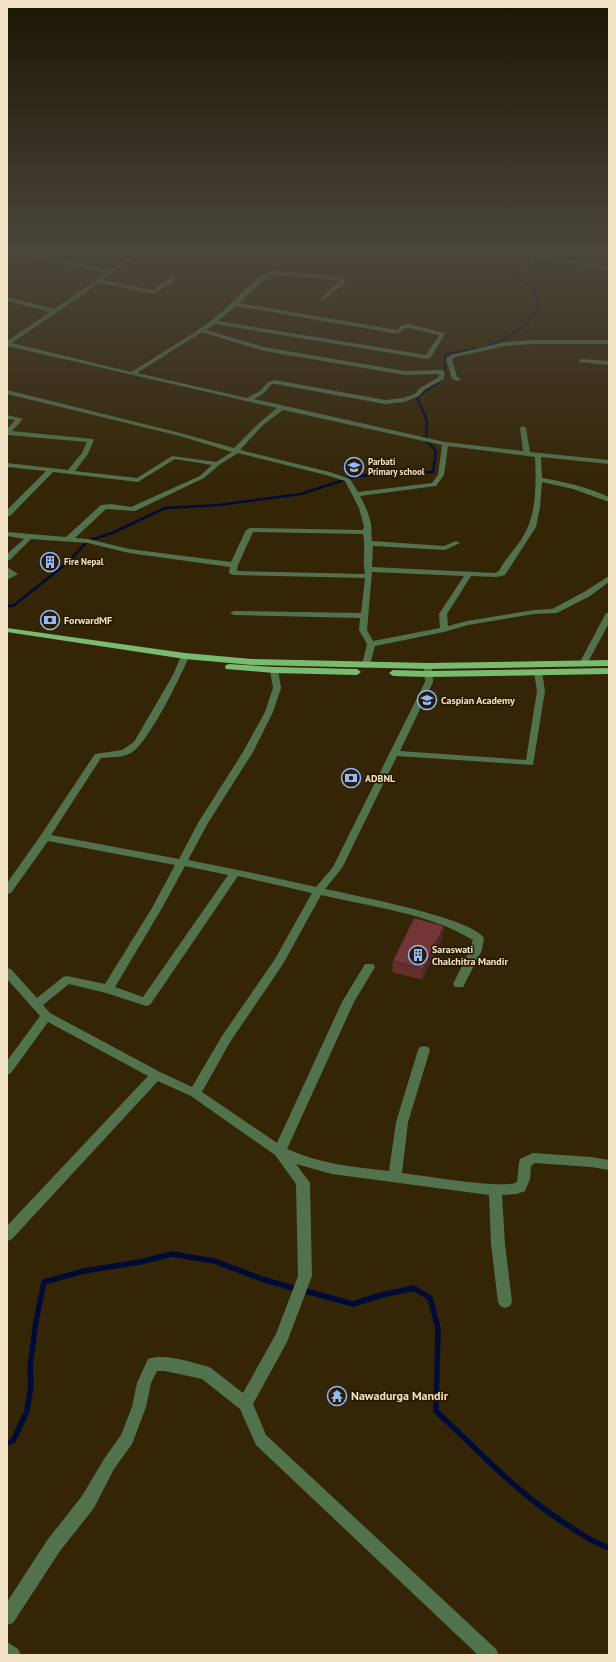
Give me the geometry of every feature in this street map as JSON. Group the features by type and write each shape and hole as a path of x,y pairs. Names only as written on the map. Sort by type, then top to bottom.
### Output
{"main road":[{"path":"7,630 184,659 366,665 428,670 609,663"},
{"path":"7,637 274,670 538,672 609,671"}],"street":[{"path":"7,344 34,326"},
{"path":"132,374 208,326"},
{"path":"236,326 428,357 442,334 410,326 404,326 398,332 361,326"},
{"path":"201,330 220,338 264,349 405,373 442,372 442,378 422,389 418,395 404,400 385,402 368,400 275,382 270,383 262,392 248,400"},
{"path":"458,379 455,379 449,359 453,356 505,344 532,342 609,342"},
{"path":"7,344 132,374 444,444 527,453 538,456 609,462"},
{"path":"581,361 609,363"},
{"path":"7,392 182,435 237,451 328,473 348,480 363,508 368,527 366,532 369,543 368,573 363,630 371,644 366,665"},
{"path":"69,539 104,507 111,506 132,509 202,477 217,464 237,451 237,449 262,424 281,408"},
{"path":"7,417 20,419 7,433"},
{"path":"523,428 527,453"},
{"path":"7,433 91,440 85,454 70,472"},
{"path":"355,494 434,485 441,475 444,444"},
{"path":"366,532 250,530 234,564 233,573 496,575 502,573 508,560 529,534 534,517 540,480 538,456"},
{"path":"7,465 138,480 174,457 217,464"},
{"path":"7,514 51,470"},
{"path":"540,480 594,492 609,500"},
{"path":"7,534 88,541 129,551 234,564"},
{"path":"7,558 24,544 29,536"},
{"path":"369,543 445,548 456,543"},
{"path":"7,569 14,574 7,578"},
{"path":"444,630 443,614 469,574"},
{"path":"371,644 444,630 467,623 534,612 554,611 587,594 609,578"},
{"path":"234,613 365,616"},
{"path":"583,664 609,615"},
{"path":"7,891 45,838 98,756 123,753 131,750 138,743 174,681 184,659"},
{"path":"108,989 157,908 203,823 248,752 269,712 277,688 274,670"},
{"path":"195,1093 226,1039 279,961 318,891 337,868 429,682 428,670"},
{"path":"394,753 530,763 541,692 538,672"},
{"path":"45,838 235,873 432,917 465,930 479,938 476,950 459,984"},
{"path":"36,1005 68,980 108,989 146,1002 235,873"},
{"path":"280,1151 348,1002 369,967"},
{"path":"7,972 46,1016 156,1075 195,1093 280,1151 295,1158 332,1169 495,1190 516,1190 521,1187 524,1182 525,1163 533,1158 590,1162 609,1165"},
{"path":"7,1070 46,1016"},
{"path":"395,1178 402,1122 424,1050"},
{"path":"7,1235 156,1075"},
{"path":"245,1404 282,1337 305,1276 303,1183 280,1151"},
{"path":"495,1190 498,1244 505,1302"},
{"path":"7,1617 54,1545 88,1502 109,1464 127,1439 139,1407 144,1383 153,1364 165,1364 206,1373 245,1404 261,1440 490,1655"},
{"path":"7,1650 12,1655"}],"building":[{"name":"Saraswati Chalchitra Mandir","path":"414,918 444,926 423,969 393,961"}],"waterway":[{"path":"483,348 496,343 525,326"},
{"path":"422,410 417,398 445,377 445,354 477,349"},
{"path":"7,606 13,606 67,563 88,541 112,533 165,508 219,505 301,494 356,476 433,472 436,451 426,440 427,421 422,409"},
{"path":"7,1443 13,1441 27,1411 31,1386 30,1367 36,1321 44,1282 84,1271 140,1262 172,1254 214,1261 262,1279 296,1289"},
{"path":"302,1290 353,1304 382,1295 414,1288 430,1298 438,1328 436,1411 516,1487 533,1501 579,1533 609,1548"}],"place":[{"name":"Parbati Primary school","path":"354,467"},
{"name":"Fire Nepal","path":"50,562"},
{"name":"ForwardMF","path":"50,620"},
{"name":"Caspian Academy","path":"427,700"},
{"name":"ADBNL","path":"351,778"},
{"name":"Saraswati Chalchitra Mandir","path":"418,955"},
{"name":"Nawadurga Mandir","path":"337,1396"}]}
